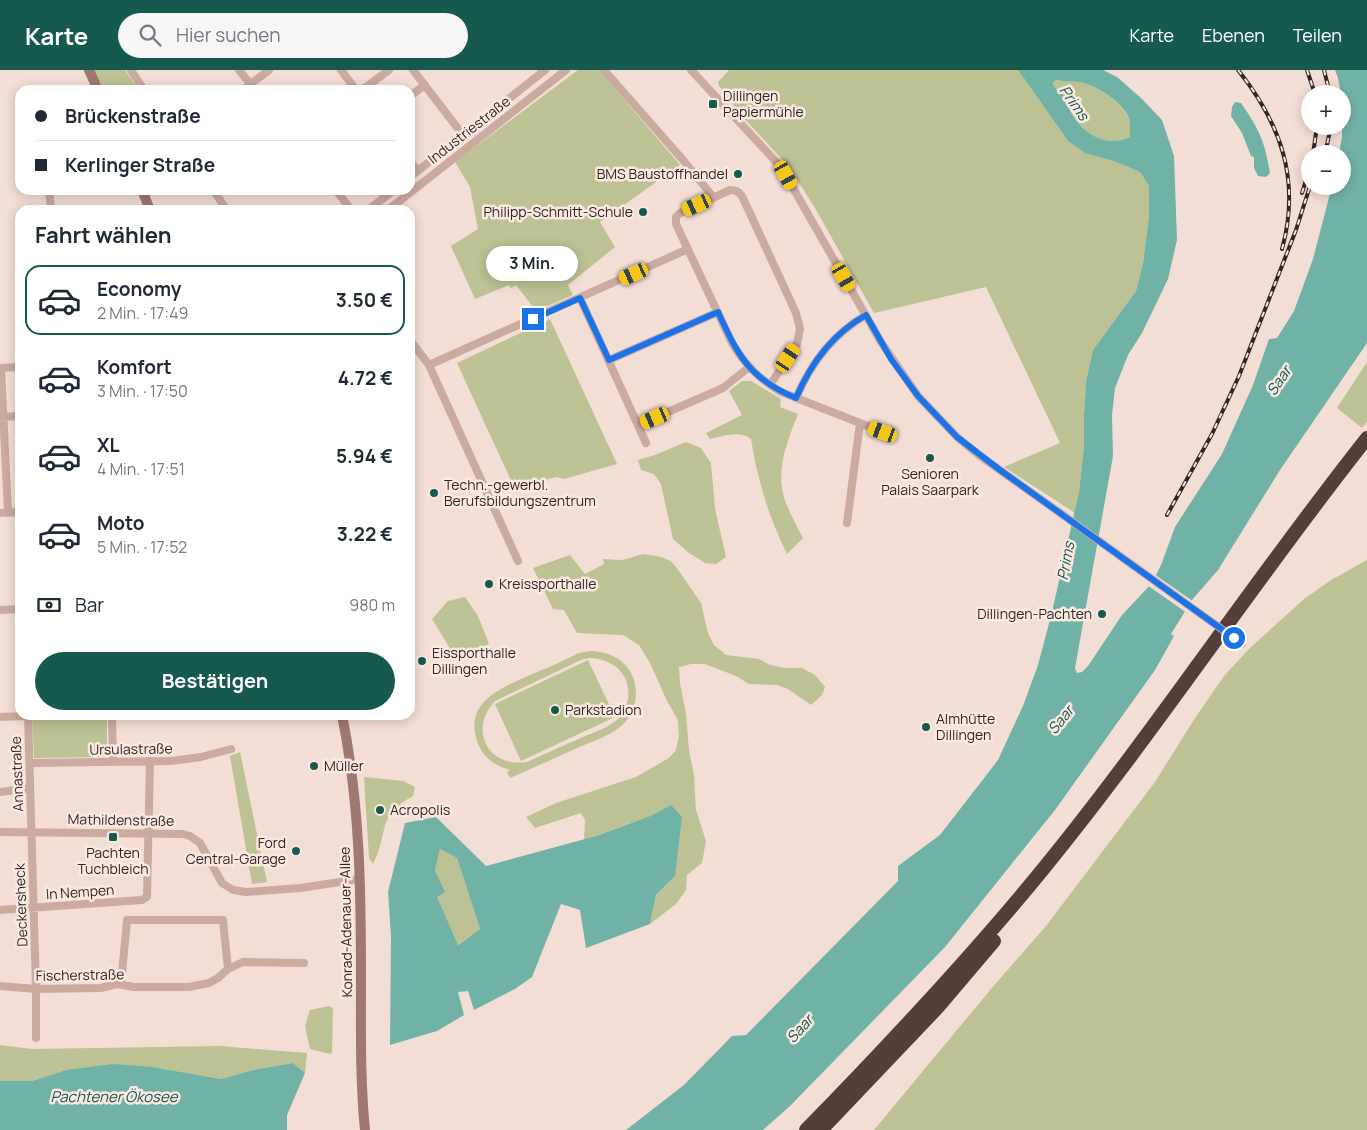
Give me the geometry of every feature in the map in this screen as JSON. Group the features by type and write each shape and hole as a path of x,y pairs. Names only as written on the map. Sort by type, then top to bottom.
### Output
{"highway":[{"path":"806,1130 931,999 1044,868 1127,761 1285,544 1367,438"},
{"path":"821,1130 938,1006 1050,874 1133,767 1320,510 1367,452"}],"street":[{"path":"89,70 96,85"},
{"path":"130,70 140,85"},
{"path":"239,70 251,85"},
{"path":"255,85 269,70"},
{"path":"341,70 352,85"},
{"path":"368,85 388,70"},
{"path":"413,70 463,135"},
{"path":"530,70 536,78"},
{"path":"415,173 545,70"},
{"name":"Industriestraße","path":"415,189 566,70"},
{"path":"604,70 714,198"},
{"path":"691,70 781,167 902,375 944,425 980,456 1242,644"},
{"path":"415,92 424,85"},
{"path":"415,167 418,171"},
{"path":"770,385 797,344 800,329 799,323 739,192 730,190 680,213 676,217 676,224 732,343 748,368 770,385 796,398 883,432"},
{"path":"340,195 348,205"},
{"path":"374,205 388,195"},
{"name":"Industriestraße","path":"394,205 407,195"},
{"path":"429,365 688,249"},
{"path":"580,298 646,444"},
{"path":"609,360 718,312"},
{"path":"796,398 808,371 828,344 848,326 866,315"},
{"path":"415,347 429,365 518,560"},
{"path":"4,513 1,368 15,367"},
{"path":"638,425 723,388 748,368"},
{"path":"2,417 15,416"},
{"path":"847,523 860,423"},
{"path":"0,610 15,609"},
{"path":"0,717 15,716"},
{"name":"Annastraße","path":"28,720 32,832"},
{"path":"112,720 112,762"},
{"name":"Konrad-Adenauer-Allee","path":"343,720 357,817 360,879 361,1067 366,1130"},
{"name":"Ursulastraße","path":"30,763 184,760 231,749"},
{"path":"150,761 150,833"},
{"path":"0,792 30,788"},
{"name":"Mathildenstraße","path":"0,832 183,834 195,839 204,849 222,883 233,890 246,892 318,886 360,879"},
{"name":"Deckersheck","path":"32,832 36,1038"},
{"name":"In Nempen","path":"0,910 142,900 147,897 150,833"},
{"path":"121,984 127,920 223,920 228,969"},
{"name":"Fischerstraße","path":"0,986 36,989 101,988 121,984 134,987 199,986 218,978 228,969 243,962 304,963"}],"green space":[{"path":"94,70 125,70 136,85 102,85"},
{"path":"578,70 599,70 680,165 600,222 615,247 568,285 573,295 536,311 516,285 511,288 509,285 475,299 451,246 478,229 470,187 455,162"},
{"path":"729,70 1018,70 1068,141 1140,172 1149,186 1149,215 1143,263 1136,291 1093,350 1086,381 1084,446 1075,513 1004,467 1060,443 986,287 874,313 815,208 789,167 741,115 719,86 718,82"},
{"path":"1057,80 1090,85 1118,103 1130,122 1130,137 1111,141 1094,136 1086,130 1073,116 1065,97 1055,87 1053,82"},
{"path":"550,319 617,464 564,479 557,477 514,487 457,363"},
{"path":"1367,362 1367,422 1362,428 1337,408"},
{"path":"742,381 751,381 781,399 780,407 798,414 783,458 781,480 786,503 803,538 787,554 764,498 751,439 737,434 710,439 706,433 742,415 729,391"},
{"path":"686,442 701,448 711,463 715,509 726,557 716,564 705,563 689,553 673,539 661,484 654,474 641,470 638,460"},
{"path":"645,554 671,561 701,603 708,633 714,645 726,655 759,659 770,665 784,668 802,668 815,675 825,687 822,695 811,705 788,689 777,685 749,684 736,676 705,664 691,664 679,667 689,751 694,775 696,810 706,841 702,863 687,875 686,890 676,904 650,924 656,895 675,876 671,805 650,816 584,840 585,820 581,813 535,828 526,817 556,803 636,777 669,758 676,750 679,736 678,720 639,645 623,635 577,633 564,610 553,609 533,568 570,555 585,574 604,564 603,559 623,560"},
{"path":"1367,560 1367,1130 874,1130 1046,926 1155,782 1224,676 1250,648 1304,599 1331,580"},
{"path":"465,597 478,616 489,644 459,663 432,619 448,601"},
{"path":"589,651 601,652 613,656 627,667 634,679 636,691 635,703 630,715 622,725 610,734 510,778 507,772 510,770 490,760 479,747 474,727 476,716 481,706 497,691 508,685 579,653","holes":["595,659 615,666 625,678 628,698 620,717 602,729 527,762 513,762 502,759 493,753 486,744 483,734 483,723 487,712 495,701 581,660"]},
{"name":"Parkstadion","path":"588,660 615,717 521,761 495,704"},
{"path":"32,720 107,720 107,757 34,758"},
{"path":"240,752 267,882 252,884 230,756"},
{"path":"364,777 403,781 415,787 413,796 393,811 388,818 373,864 369,858"},
{"path":"440,849 457,858 480,929 457,945 437,897 435,871"},
{"path":"329,1006 333,1008 332,1053 330,1054 310,1049 305,1026 310,1010"},
{"path":"0,1045 32,1049 220,1046 307,1053 305,1073 293,1063 253,1070 221,1079 153,1067 66,1070 32,1081 0,1081"}],"water":[{"path":"1018,70 1103,70 1117,77 1162,120 1174,156 1177,240 1168,279 1142,333 1128,355 1115,388 1112,415 1113,456 1075,668 1077,673 1082,672 1088,666 1122,615 1152,583 1175,527 1222,454 1253,385 1269,339 1277,338 1294,311 1313,259 1330,195 1351,195 1351,145 1340,145 1342,135 1351,135 1351,85 1339,85 1335,70 1367,70 1367,343 1280,470 1218,570 1192,600 1171,634 1174,636 1155,670 1055,810 945,947 790,1106 763,1130 626,1130 684,1085 732,1036 746,1035 898,881 898,866 940,835 998,760 1023,706 1038,665 1052,612 1079,492 1084,446 1086,381 1093,350 1136,291 1143,263 1149,215 1149,186 1140,172 1114,161 1085,153 1068,141","holes":["1057,80 1077,82 1097,88 1124,109 1130,122 1130,137 1111,141 1102,139 1094,136 1079,124 1068,107 1065,97 1055,87 1053,82"]},
{"path":"1235,102 1241,103 1260,136 1270,173 1266,177 1258,176 1254,168 1254,157 1251,156 1242,133 1231,116 1232,107"},
{"path":"671,805 682,817 675,876 656,895 650,924 586,948 580,910 561,904 532,977 515,989 474,1010 468,991 458,992 464,1015 437,1031 390,1045 391,936 388,892 405,823 436,817 486,866 596,836 650,816","holes":["440,849 457,858 480,929 458,945 437,897 445,892 435,871"]},
{"name":"Pachtener Ökosee","path":"293,1063 305,1073 287,1115 287,1130 0,1130 0,1081 32,1081 66,1070 113,1064 153,1067 221,1079 253,1070"}],"pier":[{"path":"1154,574 1194,602 1187,613 1147,585"}],"railway":[{"path":"1238,70 1266,111 1276,132 1283,154 1288,176 1289,200 1282,249"},
{"path":"1307,70 1312,85"},
{"path":"1324,70 1328,85"},
{"path":"1314,145 1316,135"},
{"path":"1327,145 1329,135"},
{"path":"1167,515 1212,434 1239,376 1296,230 1307,195"}],"place":[{"name":"Dillingen Papiermühle","path":"713,104"},
{"name":"BMS Baustoffhandel","path":"738,174"},
{"name":"Philipp-Schmitt-Schule","path":"643,212"},
{"name":"Senioren Palais Saarpark","path":"930,458"},
{"name":"Techn.-gewerbl. Berufsbildungszentrum","path":"434,493"},
{"name":"Kreissporthalle","path":"489,584"},
{"name":"Dillingen-Pachten","path":"1102,614"},
{"name":"Eissporthalle Dillingen","path":"422,661"},
{"name":"Parkstadion","path":"555,710"},
{"name":"Almhütte Dillingen","path":"926,727"},
{"name":"Müller","path":"314,766"},
{"name":"Acropolis","path":"380,810"},
{"name":"Pachten Tuchbleich","path":"113,837"},
{"name":"Ford Central-Garage","path":"296,851"}],"route":[{"path":"533,319 580,298 609,360 718,312 732,343 748,368 780,392 796,398 808,371 828,344 848,326 866,315 891,359 918,396 957,437 980,456 1234,638"}],"water label":[{"name":"Prims","path":"1074,103"},
{"name":"Saar","path":"1279,381"},
{"name":"Prims","path":"1066,561"},
{"name":"Saar","path":"1061,720"},
{"name":"Saar","path":"800,1029"}]}
